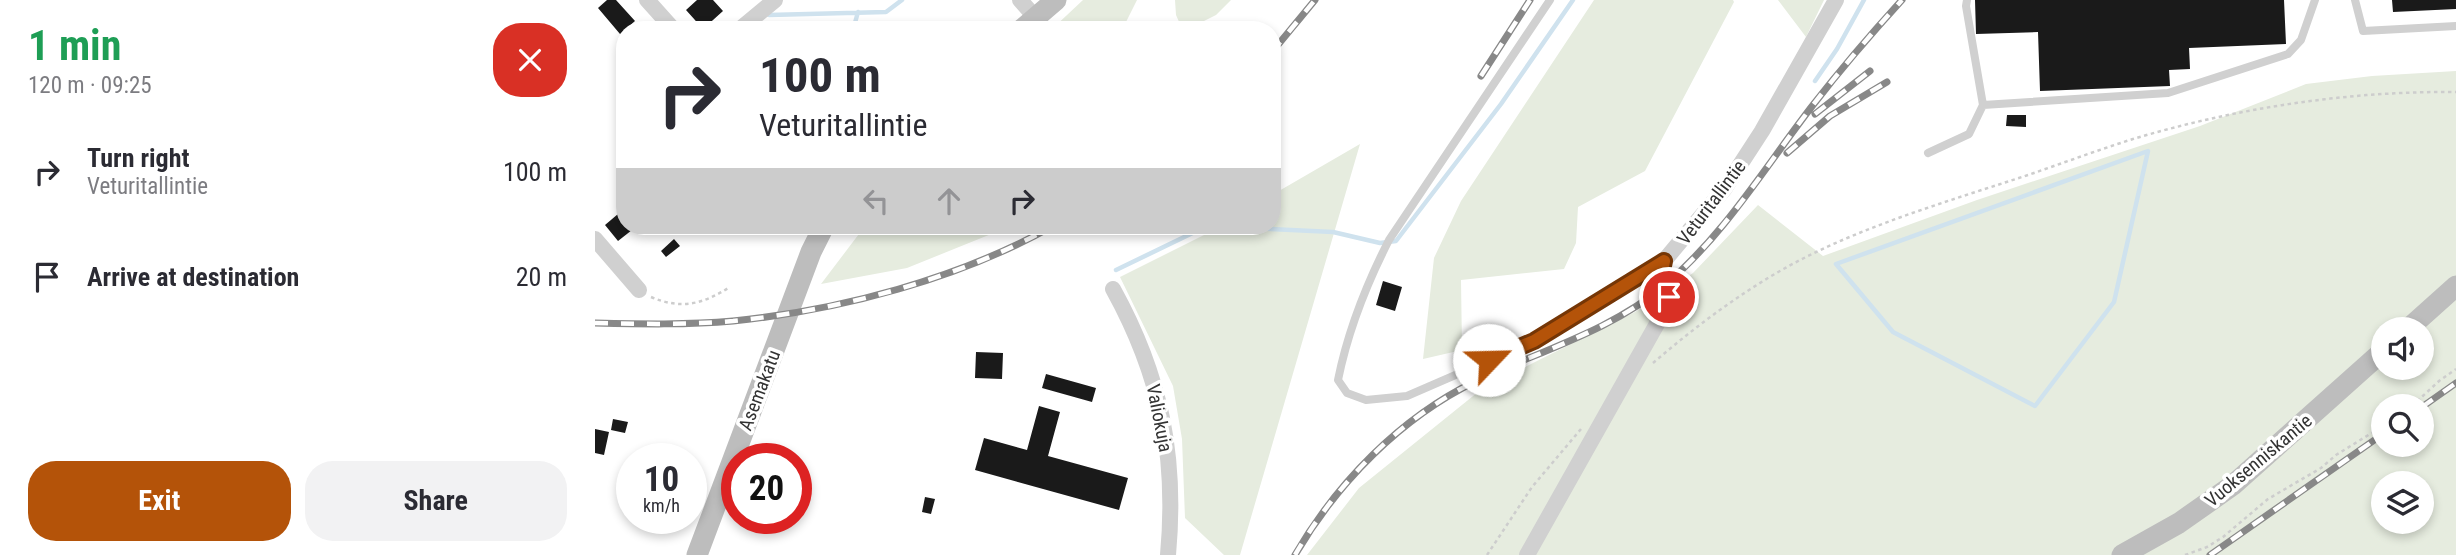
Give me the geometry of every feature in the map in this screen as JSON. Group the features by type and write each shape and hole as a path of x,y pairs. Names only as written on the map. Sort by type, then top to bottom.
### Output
{"street":[{"path":"750,21 775,0"},
{"path":"1020,0 1027,21"},
{"path":"1032,21 1056,0"},
{"name":"Veturitallintie","path":"1527,555 1667,306 1669,297 1662,271 1664,261 1725,188 1762,131 1836,0"},
{"path":"654,3 667,21"},
{"name":"Asemakatu","path":"697,555 820,235"},
{"path":"595,239 639,290"},
{"path":"2421,317 2456,286"},
{"name":"Valiokuja","path":"1113,289 1143,349 1160,402 1168,448 1168,555"},
{"name":"Vuoksenniskantie","path":"2122,555 2179,523 2233,485 2371,362"}],"lane":[{"path":"1550,0 1389,240 1371,274 1345,342 1338,380 1347,393 1366,400 1407,396 1534,341 1664,261"},
{"path":"1928,153 1969,134 1983,105 1967,0"},
{"path":"1983,105 2168,93 2288,54 2301,40 2315,0"},
{"path":"2355,0 2363,31 2456,26"}],"path":[{"path":"1647,368 1723,306 1770,277 1838,243 1905,216 2133,139 2199,121 2320,99 2425,91 2456,92"},
{"path":"639,290 660,301 697,304 730,288"},
{"path":"2423,394 2456,369"},
{"path":"1487,555 1532,487 1567,442 1586,423"},
{"path":"2185,555 2207,547 2223,537 2268,499 2321,468 2336,455 2371,433"}],"shaded area":[{"path":"1083,0 1137,0 1126,21 1061,21"},
{"path":"1175,0 1231,0 1216,15 1204,21 1179,21"},
{"path":"1594,0 1734,2 1645,171 1578,207 1576,243 1564,269 1461,280 1462,350 1423,359 1434,258 1461,201"},
{"path":"1778,0 1824,0 1806,37"},
{"path":"2456,71 2456,555 1307,555 1359,488 1483,388 1635,312 1693,273 1758,205 1823,256 1977,200 2200,126 2306,84 2372,76"},
{"path":"1360,144 1240,555 1224,555 1185,518 1182,439 1173,386 1120,277 1204,235 1281,235 1281,190"},
{"path":"858,235 989,235 907,268 821,284"}],"building":[{"path":"607,0 616,0 635,21 616,21 616,29 598,8"},
{"path":"697,0 713,0 723,11 712,21 696,21 686,10"},
{"path":"1975,0 2284,0 2286,44 2189,48 2190,69 2169,70 2170,86 2040,91 2038,32 1976,34"},
{"path":"2392,0 2456,0 2456,9 2393,12"},
{"path":"2007,115 2026,115 2026,127 2006,126"},
{"path":"616,216 616,235 626,235 618,241 605,225"},
{"path":"674,239 680,246 666,257 661,251"},
{"path":"1383,281 1402,287 1395,311 1376,305"},
{"path":"976,352 1003,353 1002,379 975,378"},
{"path":"1046,374 1096,388 1092,402 1042,388"},
{"path":"1039,406 1060,412 1048,456 1128,478 1119,510 975,470 984,438 1027,450"},
{"path":"613,419 628,422 625,433 611,430"},
{"path":"595,429 609,432 604,455 595,453"},
{"path":"925,497 935,499 931,514 922,512"}],"waterway":[{"path":"769,15 886,12 902,0"},
{"path":"1281,230 1333,232 1380,243 1396,241 1501,104 1573,0"},
{"path":"1815,81 1837,49 1864,0"},
{"path":"856,21 858,12"},
{"path":"2148,151 2114,302 2035,406 1893,332 1836,264 2148,151"},
{"path":"1116,270 1188,235"}],"railway":[{"path":"1281,41 1315,0"},
{"path":"1481,76 1530,0"},
{"path":"1295,555 1330,503 1396,433 1448,396 1476,381 1622,315 1665,285 1687,265 1726,222 1795,128 1902,0"},
{"path":"1815,114 1870,71"},
{"path":"1787,153 1830,116 1887,82"},
{"path":"595,323 733,321 815,309 857,300 938,276 978,262 1035,235"},
{"path":"2434,399 2456,383"},
{"path":"2210,555 2371,442"}],"route":[{"path":"1489,360 1534,341 1664,261 1662,271 1669,297"}]}
